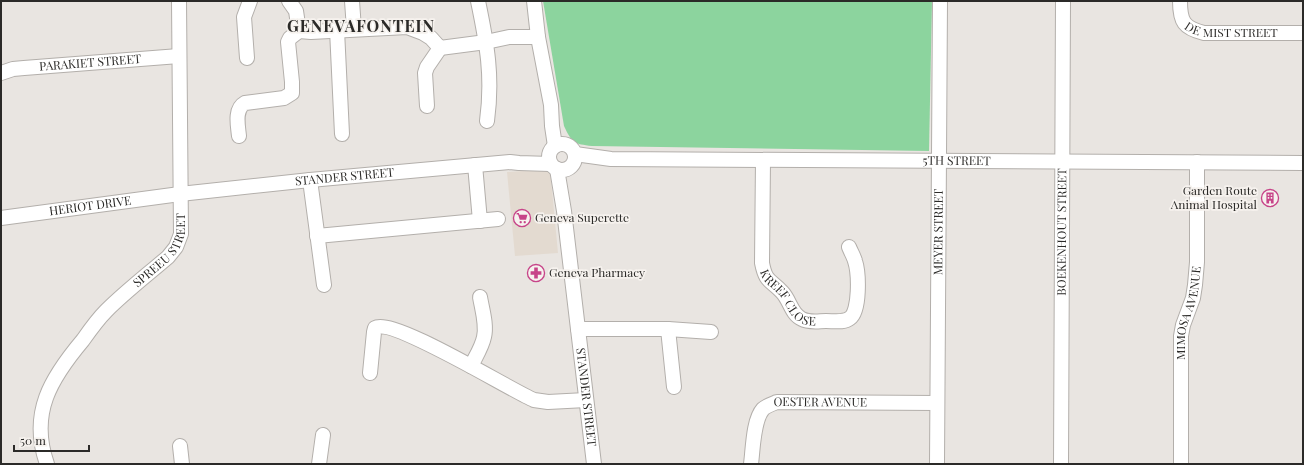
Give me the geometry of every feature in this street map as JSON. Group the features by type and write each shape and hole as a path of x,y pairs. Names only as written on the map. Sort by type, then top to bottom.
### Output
{"street":[{"name":"SPREEU STREET","path":"47,464 42,448 40,432 42,413 51,384 59,370 105,312 174,252 179,243 181,234 179,1"},
{"path":"247,58 244,17 250,1"},
{"path":"289,1 296,11 299,31"},
{"path":"352,1 354,29"},
{"path":"478,1 486,42 490,77 490,99 487,121"},
{"name":"STANDER STREET","path":"534,1 538,37 551,105 552,126 561,158 564,211 594,464"},
{"name":"MEYER STREET","path":"937,464 940,1"},
{"name":"BOEKENHOUT STREET","path":"1061,464 1063,1"},
{"name":"DE MIST STREET","path":"1180,1 1180,14 1184,23 1196,31 1204,33 1303,33"},
{"path":"239,136 239,110 241,106 245,103 284,98 292,93 288,42 290,38 299,31 410,27 427,35 440,48"},
{"path":"337,30 342,134"},
{"path":"427,106 425,73 440,48 486,42 509,37 538,37"},
{"name":"PARAKIET STREET","path":"1,74 13,69 179,56"},
{"name":"STANDER STREET","path":"180,194 310,180 510,162 519,158 561,158"},
{"name":"5TH STREET","path":"561,158 1303,163"},
{"name":"KREEF CLOSE","path":"763,160 762,263 765,275 769,281 782,292 796,315 802,320 843,321 849,319 854,314 856,309 857,276 855,262 849,247"},
{"name":"MIMOSA AVENUE","path":"1181,464 1181,336 1183,325 1193,298 1196,278 1198,232 1197,162"},
{"path":"475,165 480,221"},
{"path":"310,180 324,285"},
{"name":"HERIOT DRIVE","path":"1,218 180,194"},
{"path":"317,236 498,219"},
{"path":"471,366 480,349 484,336 480,296"},
{"path":"370,373 374,332 375,328 380,326 403,333 471,366 524,396 534,400 548,402 586,400"},
{"path":"578,329 668,329 711,332"},
{"path":"668,329 674,387"},
{"name":"OESTER AVENUE","path":"751,464 756,426 759,417 763,409 777,402 937,403"},
{"path":"319,464 323,435"},
{"path":"180,446 182,464"}],"shaded area":[{"path":"550,169 558,253 515,256 507,172"}],"green space":[{"path":"543,1 932,1 929,151 592,146 574,142 564,126"}],"place":[{"name":"Garden Route Animal Hospital","path":"1270,198"},
{"name":"Geneva Superette","path":"522,218"},
{"name":"Geneva Pharmacy","path":"536,273"}],"district":[{"name":"GENEVAFONTEIN","path":"361,26"}]}
